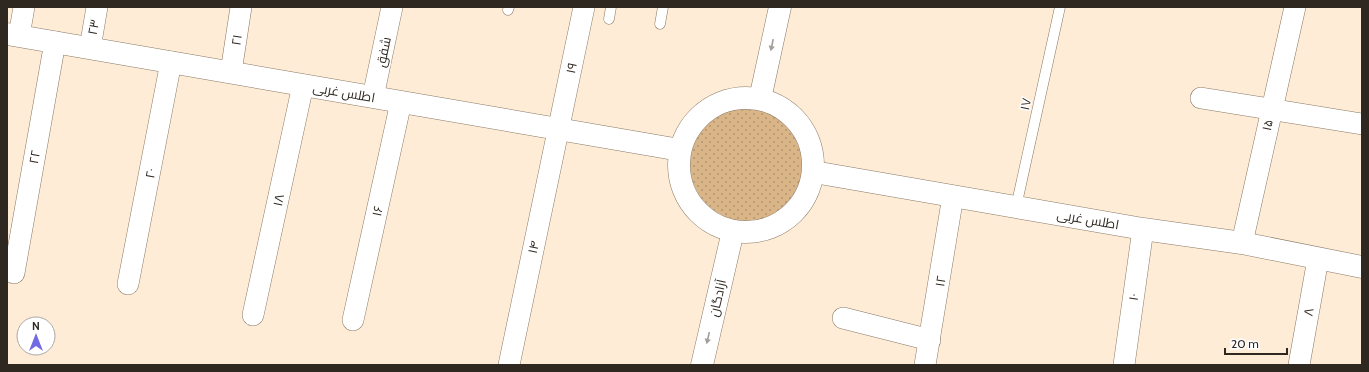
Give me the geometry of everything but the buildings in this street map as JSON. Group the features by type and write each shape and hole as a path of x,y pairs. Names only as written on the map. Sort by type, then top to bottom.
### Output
{"street":[{"path":"13,35 24,7"},
{"name":"۲۳","path":"90,48 97,7"},
{"name":"۲۱","path":"232,72 241,7"},
{"name":"شفق","path":"373,97 392,7"},
{"name":"۱۹","path":"558,129 584,7"},
{"path":"760,99 780,7"},
{"name":"۱۵","path":"1242,243 1295,7"},
{"name":"اطلس غربی","path":"13,35 680,150"},
{"name":"۲۲","path":"14,273 55,42"},
{"name":"۲۰","path":"128,284 171,62"},
{"name":"۱۸","path":"253,315 303,85"},
{"path":"739,98 760,99 784,110 794,118 806,134 813,152 814,172 809,190 800,206 787,219 770,228 751,232 733,232 712,224 696,210 684,192 679,171 680,150 688,130 702,115 719,104 739,98"},
{"path":"1201,98 1362,124"},
{"name":"۱۶","path":"353,320 401,102"},
{"name":"۱۴","path":"509,365 558,129"},
{"name":"اطلس غربی","path":"814,172 1143,229 1242,243 1362,267"},
{"name":"۱۲","path":"925,365 953,196"},
{"name":"۱۰","path":"1124,365 1143,229"},
{"name":"آزادگان","path":"702,365 733,232"},
{"name":"۸","path":"1299,365 1318,259"},
{"path":"843,318 930,340"}],"lane":[{"path":"609,19 611,7"},
{"path":"660,24 663,7"},
{"name":"۱۷","path":"1016,207 1060,7"}],"shaded area":[{"path":"747,107 769,112 787,124 799,142 804,164 799,186 787,204 769,216 747,221 725,216 707,204 695,186 690,164 695,142 707,124 725,112"}]}
